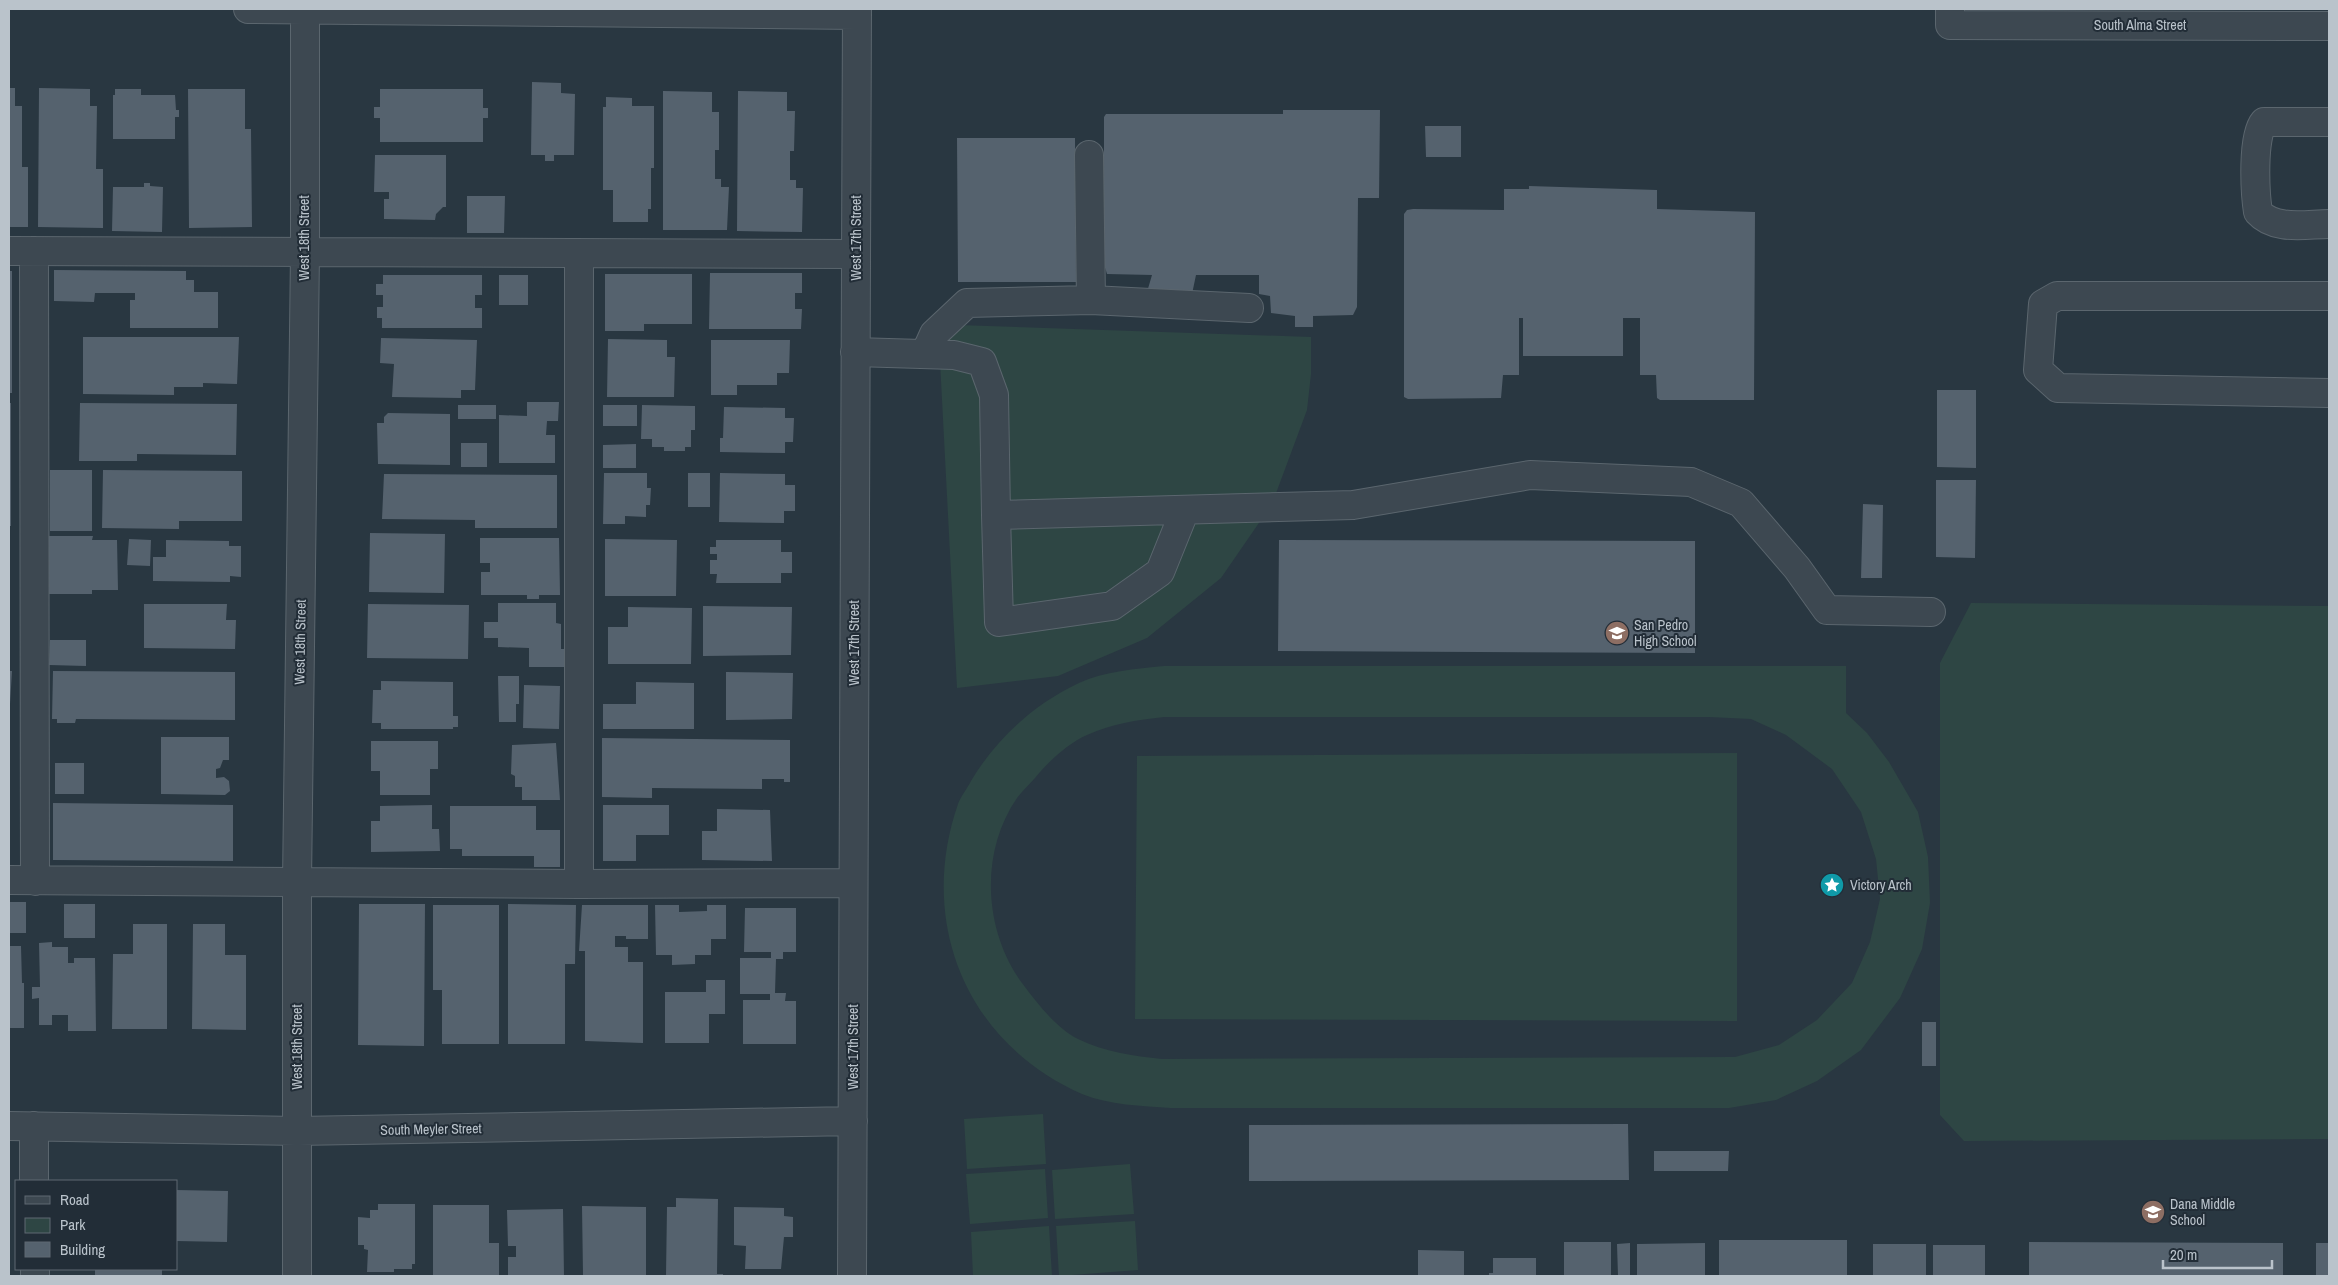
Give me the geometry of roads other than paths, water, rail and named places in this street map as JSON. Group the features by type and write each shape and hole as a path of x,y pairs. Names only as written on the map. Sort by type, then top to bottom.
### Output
{"street":[{"path":"248,9 857,12"},
{"name":"West 18th Street","path":"297,1276 297,883 305,253 305,9"},
{"name":"West 17th Street","path":"852,1276 857,12"},
{"name":"South Alma Street","path":"1950,17 2329,26"},
{"path":"2329,122 2264,122 2259,128 2257,142 2258,212 2265,220 2280,224 2329,224"},
{"path":"1089,155 1091,300"},
{"path":"35,881 21,251 856,254"},
{"path":"579,254 579,884"},
{"path":"2329,296 2057,296 2043,304 2038,370 2058,388 2329,393"},
{"path":"925,354 934,334 967,303 1091,300 1249,308"},
{"path":"855,352 954,355 982,362 994,395 999,622 1112,606 1160,572 1185,510"},
{"path":"996,515 1353,505 1530,475 1691,482 1742,502 1797,568 1827,610 1932,612"},
{"path":"9,880 297,883 853,883"},
{"name":"South Meyler Street","path":"21,1126 297,1131 853,1121"},
{"path":"21,1126 34,1180"}],"place":[{"name":"San Pedro High School","path":"1617,633"},
{"name":"Victory Arch","path":"1832,885"},
{"name":"Dana Middle School","path":"2153,1212"}]}
